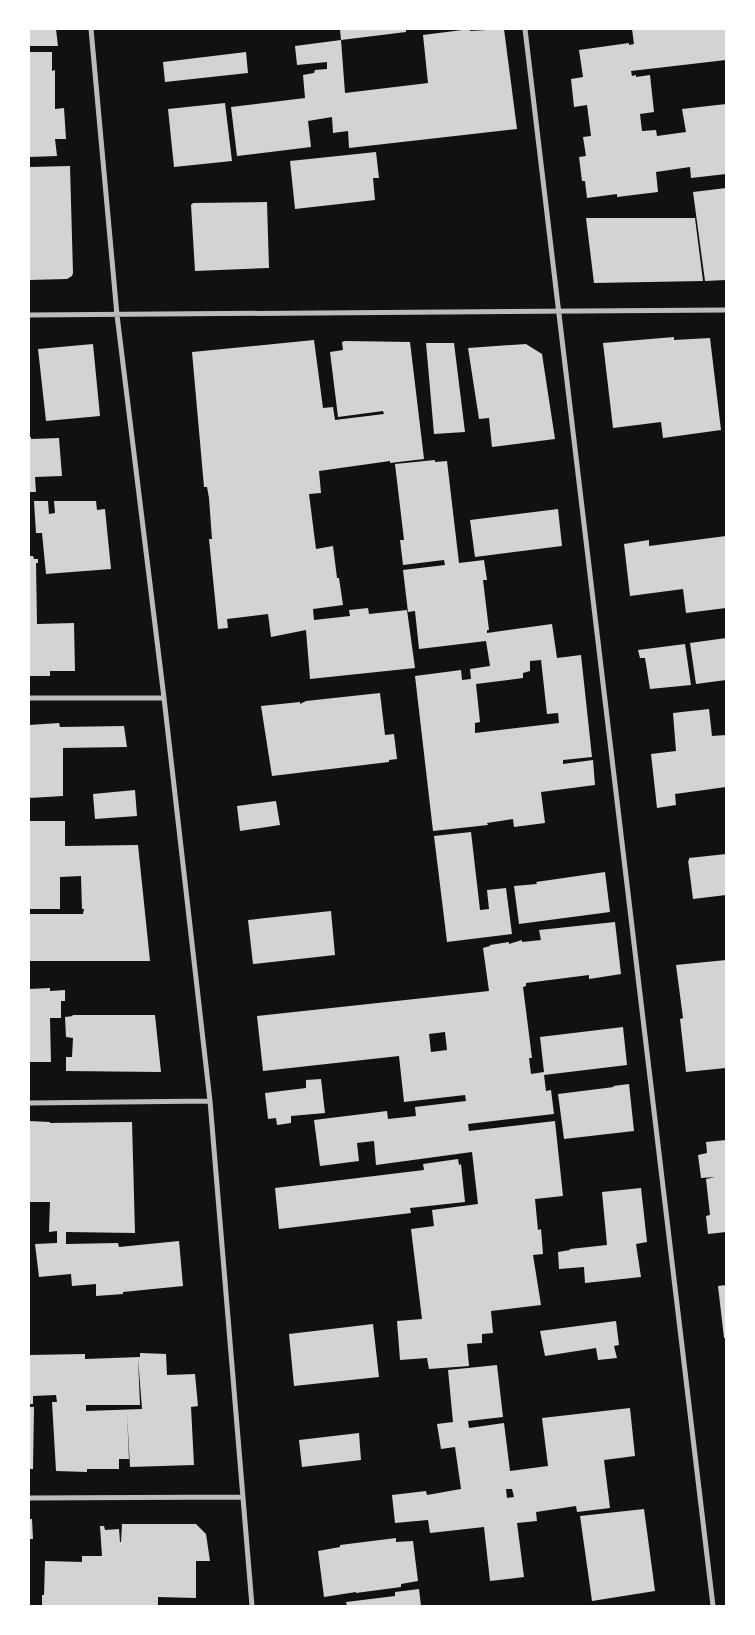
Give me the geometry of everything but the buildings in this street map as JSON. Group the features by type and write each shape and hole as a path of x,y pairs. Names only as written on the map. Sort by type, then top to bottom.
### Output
{"street":[{"path":"91,29 117,315 164,698 210,1102 252,1606"},
{"path":"525,29 714,1606"},
{"path":"29,315 726,310"},
{"path":"29,698 164,698"},
{"path":"29,1103 210,1102"},
{"path":"29,1498 242,1497"}]}
